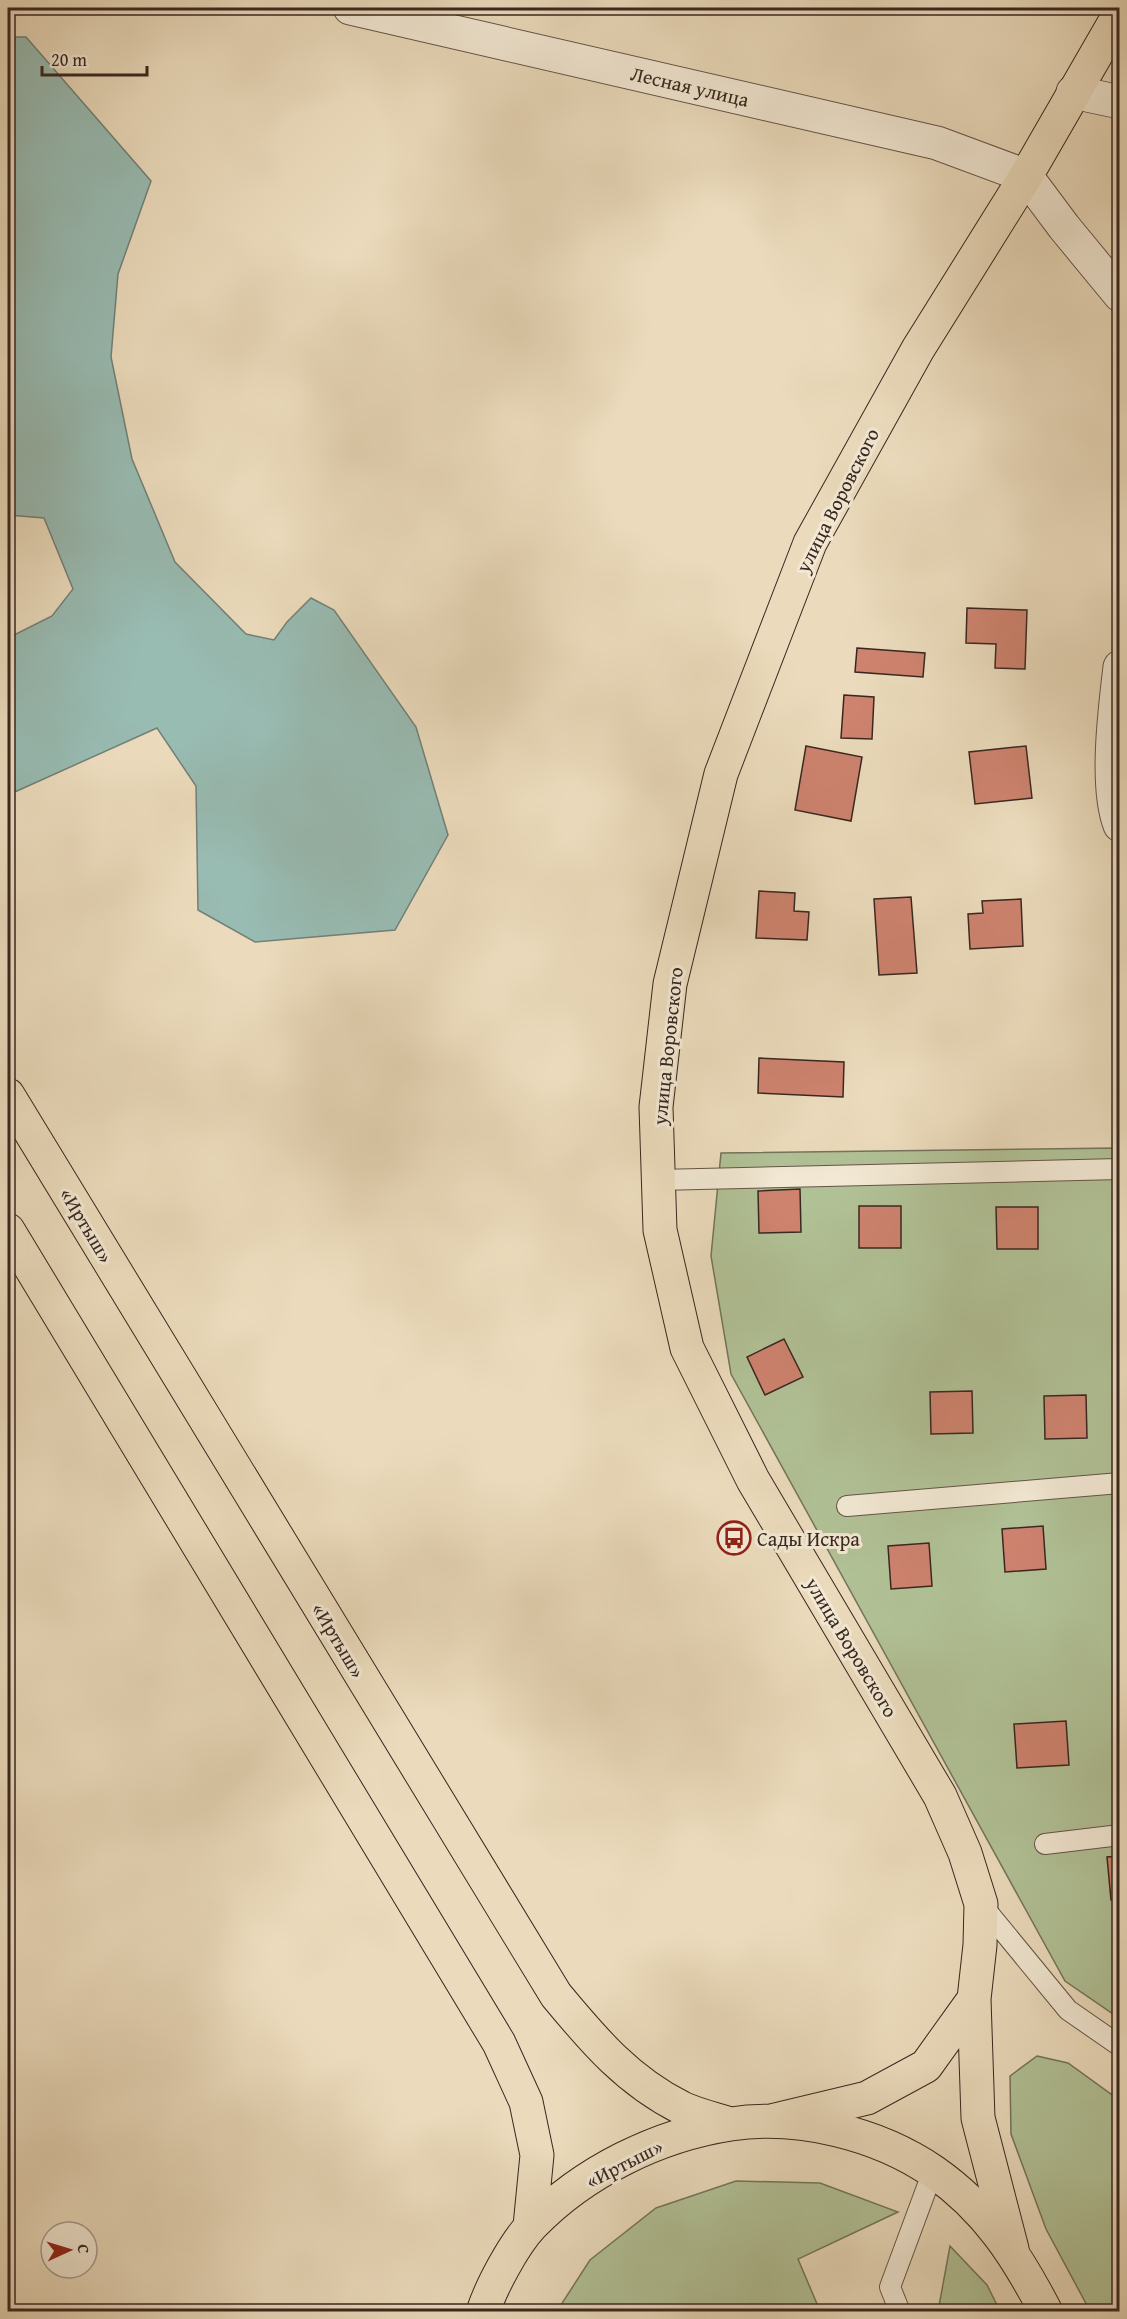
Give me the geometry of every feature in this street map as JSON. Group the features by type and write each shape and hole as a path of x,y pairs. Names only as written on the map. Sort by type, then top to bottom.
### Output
{"main road":[{"name":"улица Воровского","path":"1012,2249 978,2118 974,1999 980,1945 981,1904 965,1853 940,1796 753,1480 687,1348 660,1230 656,1107 670,984 721,774 810,543 918,349 1026,176 1119,13"},
{"name":"«Иртыш»","path":"8,1095 556,1995 602,2051 645,2086 684,2109 730,2124"},
{"name":"«Иртыш»","path":"8,1230 499,2043 526,2102 537,2156 530,2226"},
{"path":"771,2121 867,2098 926,2066 974,1999"},
{"name":"«Иртыш»","path":"483,2312 490,2289 530,2226 574,2189 622,2159 675,2137 730,2124 771,2121 828,2127 882,2144 933,2171 976,2206 1012,2249 1046,2311"}],"street":[{"name":"Лесная улица","path":"350,8 937,143 1026,176"},
{"path":"1073,92 1119,102"},
{"path":"1026,176 1119,295"},
{"path":"1119,667 1115,707 1113,808 1119,825"}],"lane":[{"path":"658,1180 1119,1168"},
{"path":"847,1506 1119,1483"},
{"path":"1045,1844 1119,1835"},
{"path":"981,1904 1068,2010 1119,2046"},
{"path":"900,2312 890,2287 933,2171"}],"green space":[{"path":"1119,1148 1119,2018 1065,1981 731,1374 711,1256 721,1153"},
{"path":"1037,2056 1068,2063 1119,2100 1119,2311 1090,2311 1046,2229 1011,2134 1010,2076"},
{"path":"736,2181 820,2183 898,2212 798,2259 820,2311 557,2311 590,2260 656,2208"},
{"path":"950,2246 987,2285 1000,2311 941,2311 939,2306"}],"water":[{"path":"8,37 26,37 151,181 118,274 111,357 132,459 175,562 246,634 274,640 287,622 311,598 334,610 416,727 448,835 395,930 255,942 198,910 196,786 157,728 8,795 8,638 52,616 73,589 44,518 8,515"}],"building":[{"path":"967,608 1027,610 1025,669 995,668 996,644 966,643"},
{"path":"857,648 925,653 923,677 855,672"},
{"path":"844,695 874,697 872,739 841,738"},
{"path":"806,746 862,757 851,821 795,810"},
{"path":"1026,746 1032,798 975,804 969,752"},
{"path":"759,891 795,893 794,911 809,912 807,940 756,938"},
{"path":"911,897 917,973 879,975 874,899"},
{"path":"1021,899 1023,946 970,949 968,914 983,913 982,901"},
{"path":"759,1058 844,1062 843,1097 758,1093"},
{"path":"800,1189 801,1232 759,1233 758,1191"},
{"path":"1115,1204 1120,1204 1120,1246 1117,1247"},
{"path":"859,1206 901,1206 901,1248 859,1248"},
{"path":"996,1207 1038,1207 1038,1249 997,1249"},
{"path":"784,1339 803,1377 765,1395 747,1357"},
{"path":"972,1391 973,1433 931,1434 930,1392"},
{"path":"1086,1395 1087,1438 1045,1439 1044,1396"},
{"path":"1043,1526 1046,1569 1005,1572 1002,1529"},
{"path":"929,1543 932,1586 891,1589 888,1546"},
{"path":"1066,1721 1069,1765 1017,1768 1014,1724"},
{"path":"1120,1856 1120,1899 1111,1900 1107,1857"}],"place":[{"name":"Сады Искра","path":"734,1538"}]}
